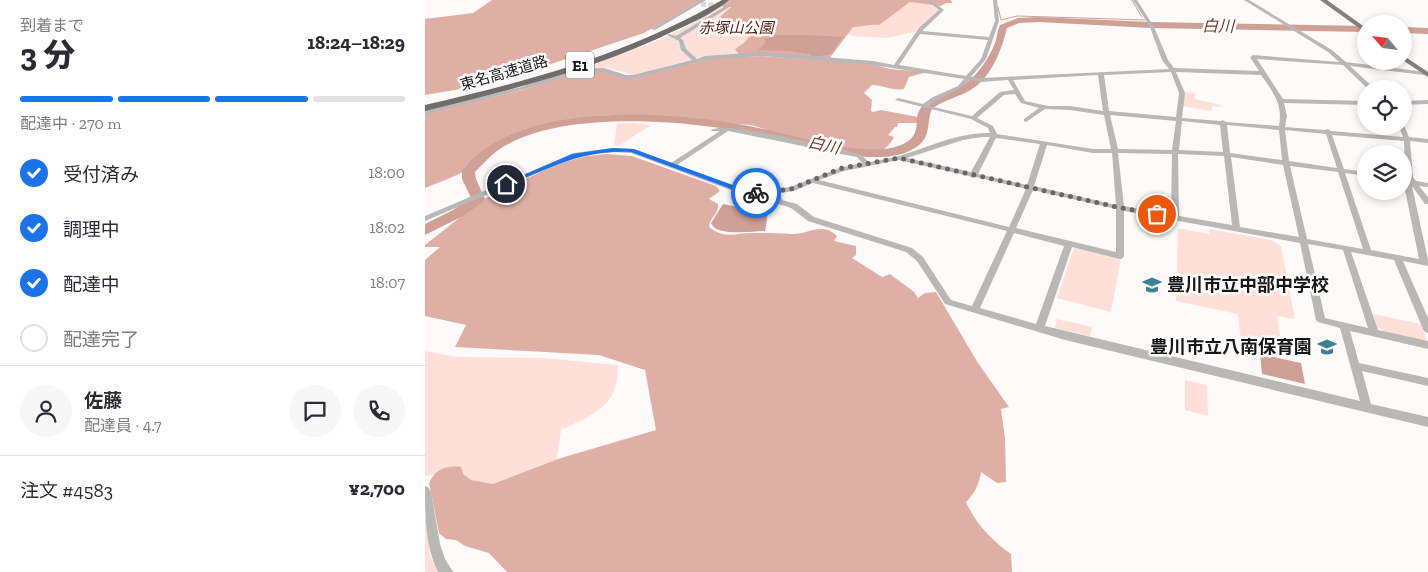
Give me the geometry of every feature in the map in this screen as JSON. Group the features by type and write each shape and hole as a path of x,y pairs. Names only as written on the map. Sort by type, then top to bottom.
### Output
{"highway":[{"name":"東名高速道路","path":"425,102 501,84 585,58 659,29 715,0"},
{"name":"東名高速道路","path":"425,110 599,59 667,32 724,3"}],"main road":[{"path":"1323,0 1357,22"},
{"path":"1332,0 1357,21"},
{"path":"1413,59 1427,72"},
{"path":"1413,63 1427,72"}],"street":[{"path":"895,68 919,32 942,10 928,0"},
{"path":"925,106 935,98 960,87 983,59 997,21 995,0"},
{"path":"1135,0 1150,24 1165,60 1182,92 1175,152 1175,217"},
{"path":"1246,0 1330,51 1363,80"},
{"path":"653,28 702,2"},
{"path":"677,38 729,7 724,3"},
{"path":"919,32 991,39"},
{"path":"669,35 683,43 684,50 695,60"},
{"path":"425,110 523,88 573,71 604,70 633,77 695,60 772,55 873,63 895,68 981,80 1172,70 1261,73"},
{"path":"1427,72 1253,57 1261,73 1281,101 1284,116 1282,128 1286,162 1321,320 1428,345"},
{"path":"813,181 1121,256 1121,208 1115,152 1102,94 1101,74"},
{"path":"1010,79 1016,92 1026,104 1045,107 1428,141"},
{"path":"973,118 1002,93 1016,92"},
{"path":"898,100 973,118 989,124 994,131 994,135 973,176"},
{"path":"1281,101 1357,103"},
{"path":"1412,103 1428,102"},
{"path":"1026,120 1045,107"},
{"path":"1223,122 1236,228"},
{"path":"714,130 728,129 848,153 859,156 866,163"},
{"path":"673,165 728,129"},
{"path":"1328,131 1368,252"},
{"path":"425,219 567,158 592,151 632,151 743,191 776,192 791,189 842,168 899,158 962,138 994,135 1077,149 1227,155 1357,173"},
{"path":"1405,135 1407,145"},
{"path":"975,310 1030,188 1044,143"},
{"path":"899,158 1121,208 1426,263 1411,200"},
{"path":"1412,183 1428,185"},
{"path":"1412,186 1428,202"},
{"path":"776,192 779,201 794,206 811,219 909,250 920,259 948,302 1039,329 1428,422"},
{"path":"1039,329 1069,244"},
{"path":"1346,248 1374,333"},
{"path":"1397,257 1428,329"},
{"path":"1345,326 1367,407"},
{"path":"1356,366 1428,382"},
{"path":"425,492 435,550 440,564 446,572"}],"green space":[{"name":"赤塚山公園","path":"928,0 939,11 918,31 886,38 848,34 801,53 706,56 633,75 609,68 575,70 669,35 721,5"},
{"path":"1184,92 1195,93 1195,99 1220,105 1220,107 1212,106 1212,111 1182,106"},
{"path":"617,124 651,125 620,145 614,146"},
{"path":"1178,228 1209,234 1209,229 1271,240 1281,246 1295,319 1277,316 1283,354 1241,344 1238,314 1176,301"},
{"path":"1074,248 1121,258 1111,312 1057,298"},
{"path":"1373,314 1421,324 1427,340 1383,332 1382,329 1377,328"},
{"path":"1057,319 1092,327 1090,336 1055,328"},
{"path":"425,351 457,357 541,358 618,365 617,379 613,393 602,407 595,413 561,430 556,463 491,487 474,487 457,471 425,476"},
{"path":"1185,380 1207,385 1208,416 1185,410"},
{"path":"425,513 430,555 438,572 425,572"}],"shaded area":[{"path":"492,0 702,0 644,33 551,64 455,90 425,95 425,19 473,13"},
{"path":"728,0 951,0 952,3 946,3 941,6 910,2 879,25 853,27 829,59 739,54 735,49 752,34 767,29 720,17 731,7 721,5"},
{"path":"775,35 843,37 831,54 814,57 809,54 788,51 758,50 765,44 765,39"},
{"path":"762,56 872,64 890,69 927,72 909,77 904,89 872,85 864,93 872,100 871,111 881,110 918,117 917,123 898,123 897,127 888,135 894,137 891,142 885,148 876,152 810,142 751,125 611,115 587,118 562,122 525,132 501,144 467,170 425,188 425,113 522,90 571,73 606,70 624,77 710,58"},
{"path":"607,154 632,156 716,186 720,191 709,199 718,204 718,207 709,227 717,232 729,235 750,233 798,234 820,229 826,230 837,236 834,241 856,246 856,255 852,258 882,277 890,274 914,292 918,298 925,293 936,292 978,363 1009,407 1001,409 1005,439 1006,482 997,483 981,472 976,488 966,502 974,517 985,531 1011,554 1012,572 507,572 489,553 465,546 456,540 446,539 439,533 429,483 438,471 446,467 461,467 463,474 471,480 493,484 561,458 656,430 645,370 599,355 455,347 466,325 425,316 425,260 440,247 425,247 425,245 482,200 557,164 587,156"},
{"path":"723,204 768,213 765,231 727,232 714,227 711,223"},
{"path":"1260,354 1301,363 1305,384 1262,374"}],"waterway":[{"path":"1132,0 1142,17"},
{"path":"998,7 1001,20 1017,16 1145,20"},
{"name":"白川","path":"425,230 458,213 478,199 469,179 468,171 493,148 526,133 565,123 607,118 650,118 692,121 763,132 850,151 868,153 896,151 911,145 921,135 925,110 928,106 937,100 965,89 975,80 995,54 1003,27 1018,21 1357,29"},
{"name":"白川","path":"1413,30 1428,31"}],"tunnel":[{"path":"701,4 723,6"}],"way so far":[{"path":"756,193 791,189 842,168 899,158 1121,208 1157,214"}],"place":[{"name":"豊川市立中部中学校","path":"1152,285"},
{"name":"豊川市立八南保育園","path":"1327,347"}],"route":[{"path":"506,184 574,155 592,151 613,150 632,151 736,189 756,193"}]}
